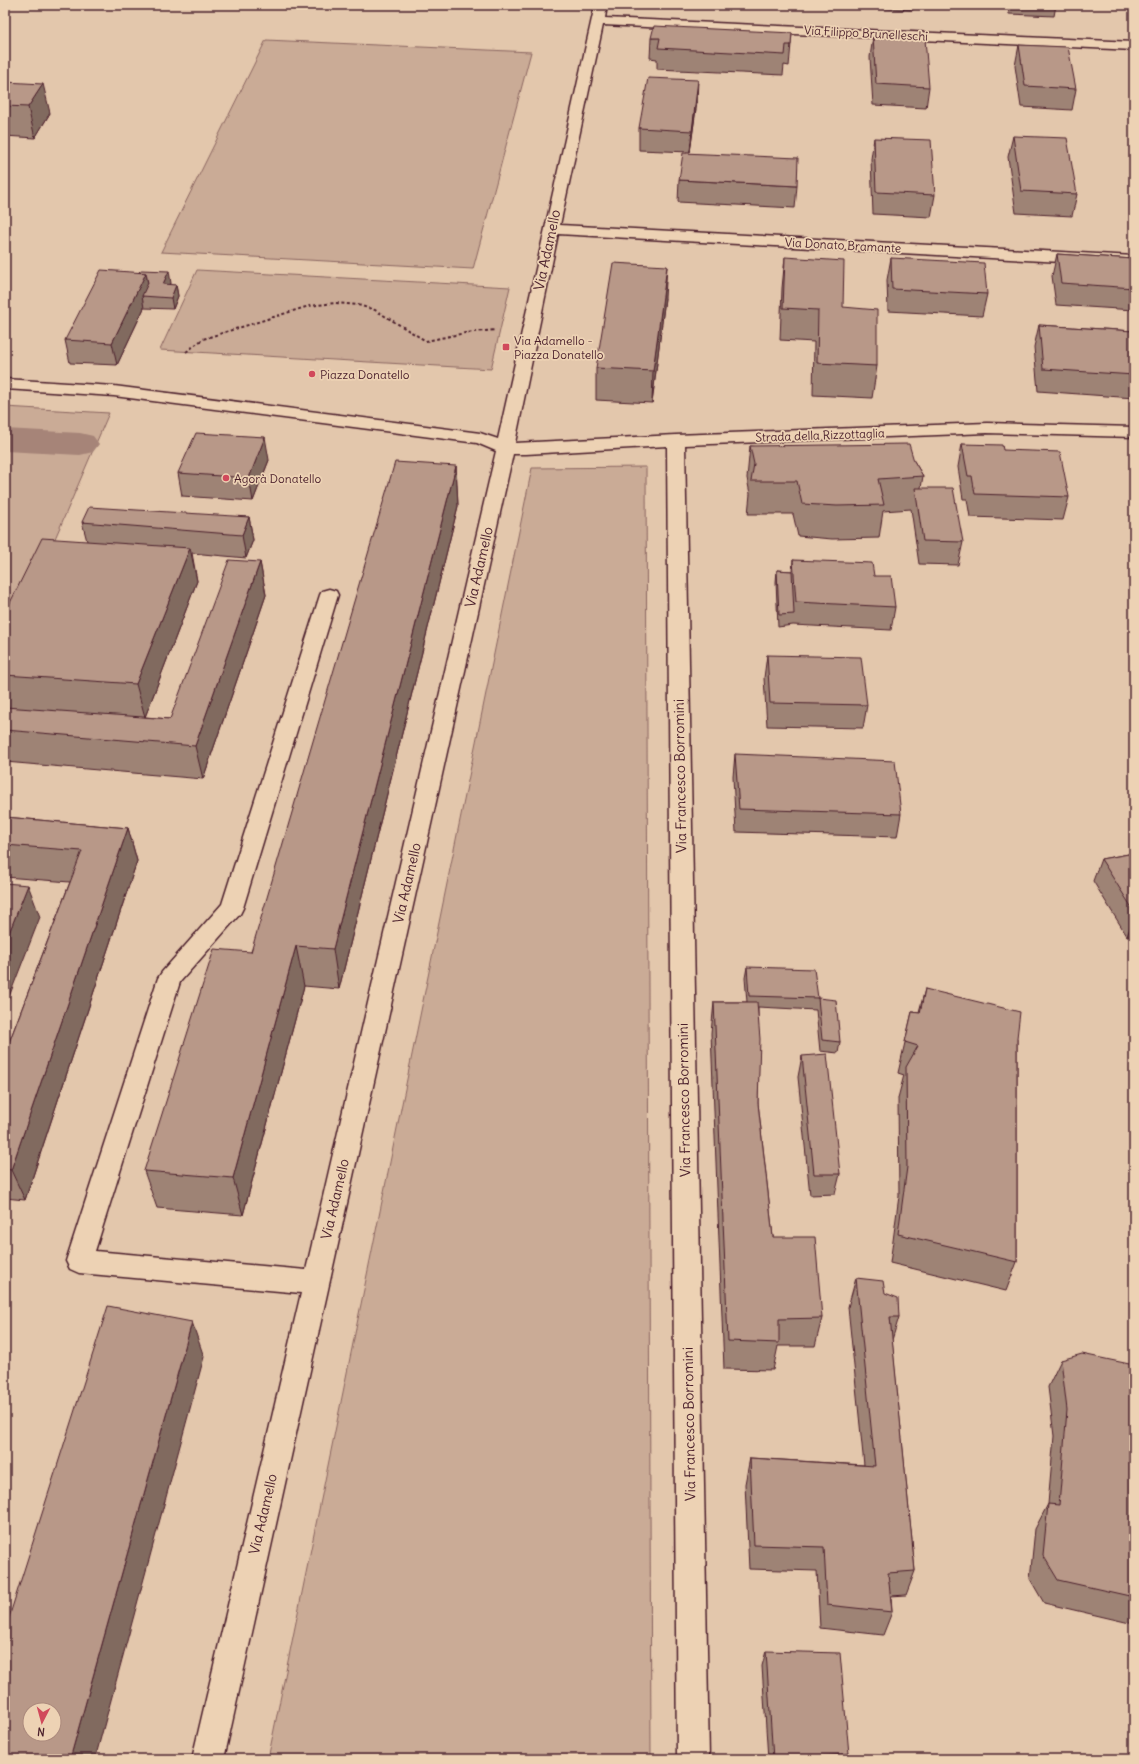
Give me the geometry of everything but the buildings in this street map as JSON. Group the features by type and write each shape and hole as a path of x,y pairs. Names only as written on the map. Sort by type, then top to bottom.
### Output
{"street":[{"name":"Via Adamello","path":"208,1759 505,448 512,407 601,5"},
{"name":"Via Filippo Brunelleschi","path":"597,21 1134,46"},
{"name":"Via Donato Bramante","path":"552,229 1134,261"},
{"path":"5,384 114,391 480,438 505,448"},
{"name":"Strada della Rizzottaglia","path":"505,448 526,449 676,440 987,428 1134,432"},
{"name":"Via Francesco Borromini","path":"676,440 693,1759"},
{"path":"316,1283 79,1261 170,978 232,908 329,595"}],"path":[{"path":"186,352 203,339 309,306 335,304 358,305 375,310 426,341 465,333 502,330"}],"shaded area":[{"path":"266,40 531,52 473,269 161,252"},
{"path":"197,270 510,287 491,369 160,350"},
{"path":"5,407 109,413 5,655 5,449 41,451 49,434 5,432"},
{"path":"646,467 651,1759 268,1759 532,468"}],"waterway":[{"path":"5,440 80,444"}],"place":[{"name":"Via Adamello - Piazza Donatello","path":"506,347"},
{"name":"Piazza Donatello","path":"312,374"},
{"name":"Agorà Donatello","path":"226,478"}]}
